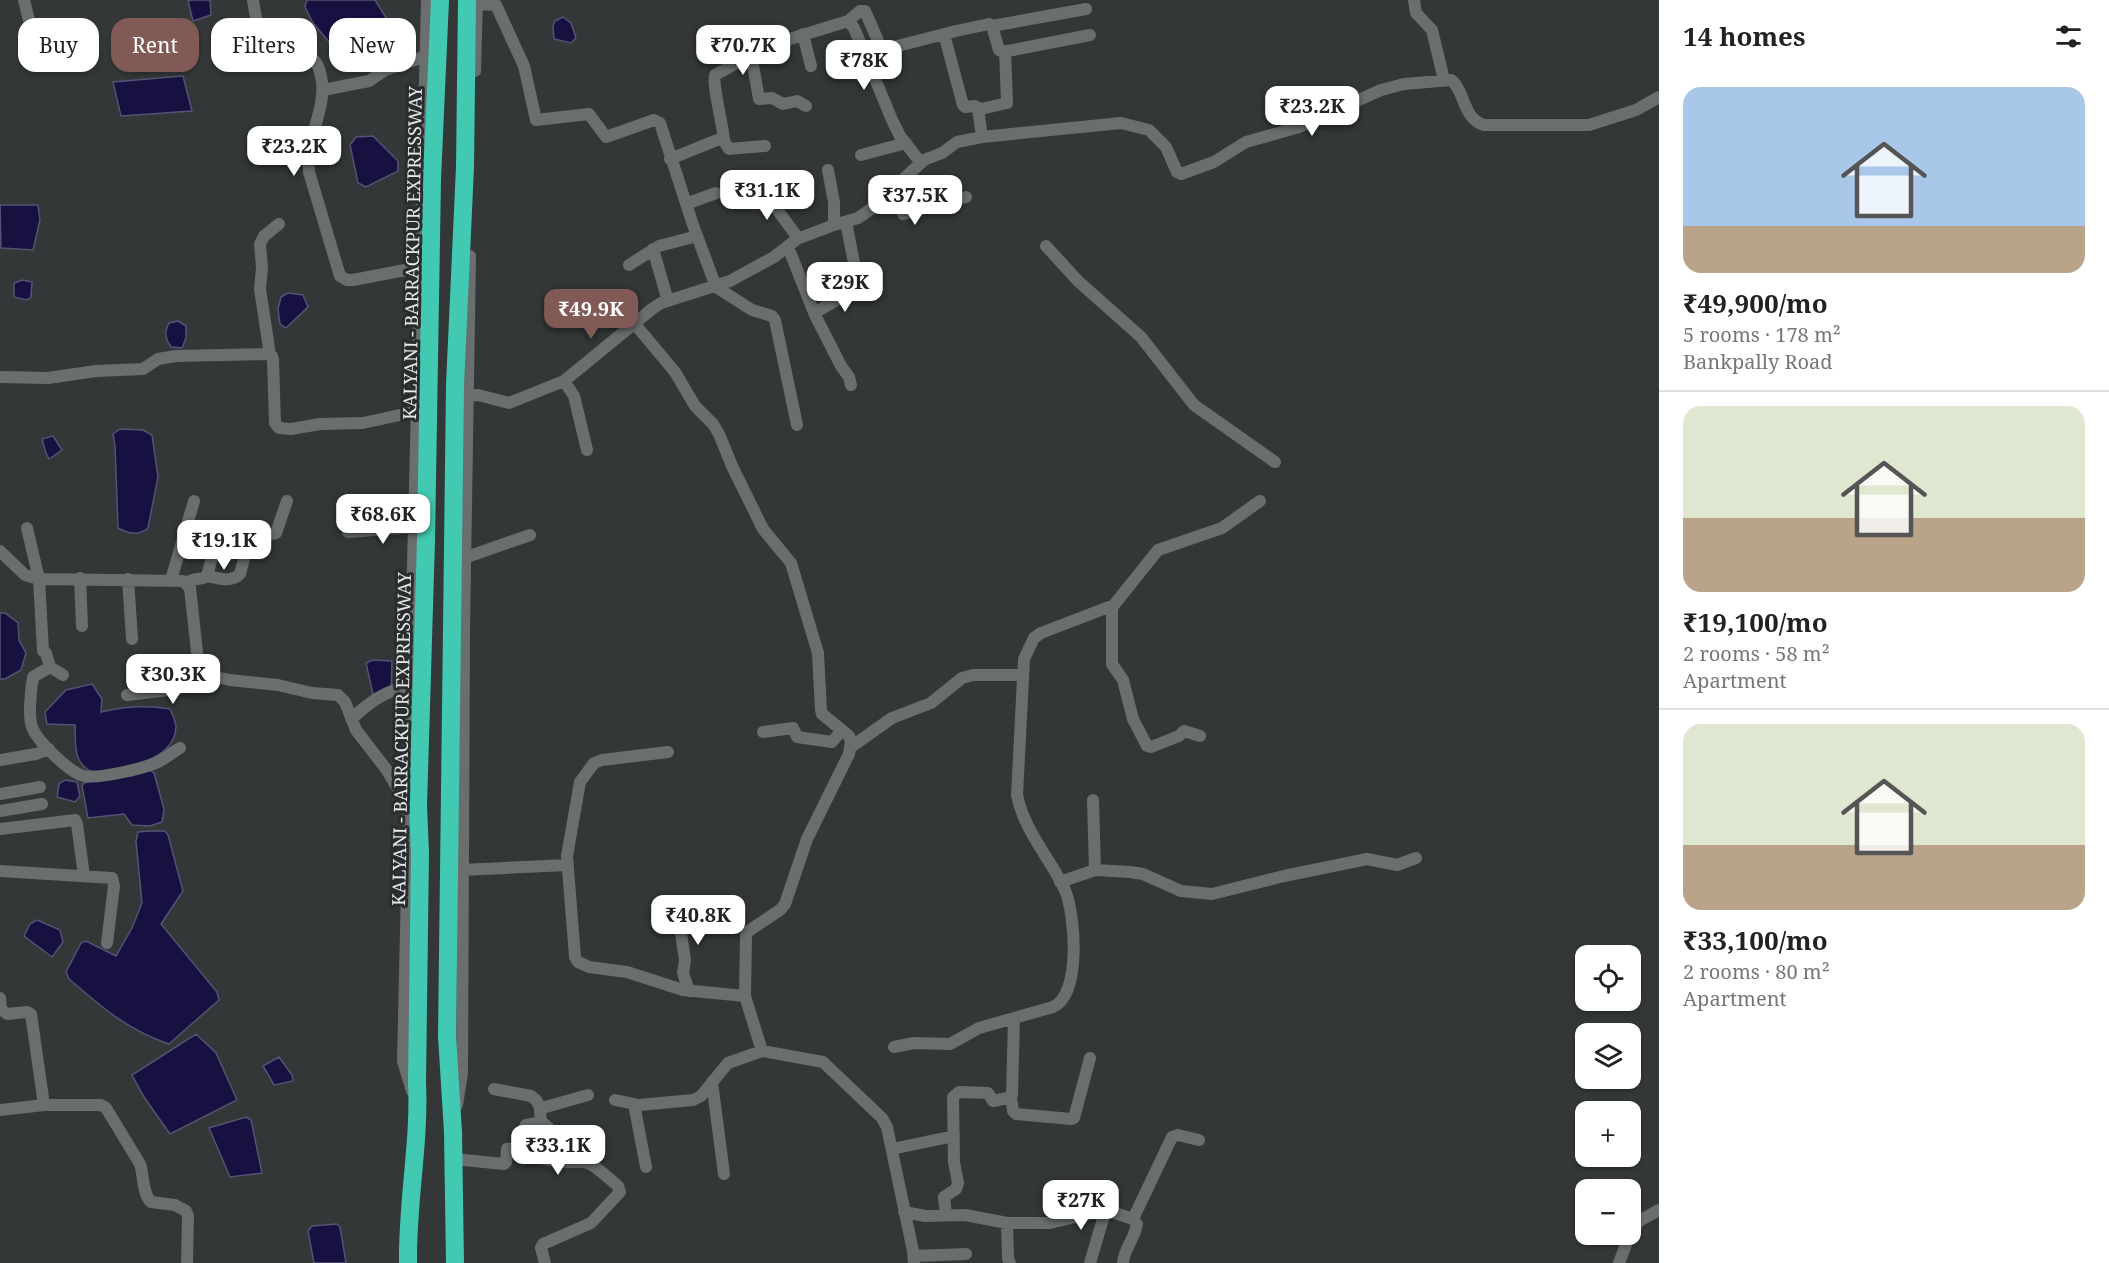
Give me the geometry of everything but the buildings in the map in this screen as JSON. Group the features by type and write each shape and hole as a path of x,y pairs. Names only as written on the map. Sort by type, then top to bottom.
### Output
{"highway":[{"name":"KALYANI - BARRACKPUR EXPRESSWAY","path":"408,1263 407,1228 418,1115 420,853 418,806 426,540 432,179 440,0"},
{"path":"455,1263 454,1159 447,1036 450,705 455,385 474,1"}],"street":[{"path":"24,0 28,18"},
{"path":"253,0 258,24 269,40 312,57 317,63 322,90 309,154 309,172 340,276 353,280 421,267"},
{"path":"418,1115 403,1061 427,0"},
{"path":"1414,0 1416,13 1432,30 1444,80"},
{"path":"453,1132 462,1073 464,558 474,1 496,5 524,66 536,120 589,114 606,137 656,120 660,123 670,159 716,286 752,310 773,318 797,425"},
{"path":"765,146 729,149 724,139 713,78 718,72 767,46 854,16 863,10 867,12 882,50 989,24 992,26 1086,9"},
{"path":"854,16 854,28 892,120 921,163"},
{"path":"992,26 999,50 1005,51 1090,35"},
{"path":"803,34 811,66"},
{"path":"944,34 965,107 978,108 1007,103 1005,51"},
{"path":"751,54 759,99 772,98 783,104 795,100 806,106"},
{"path":"322,90 369,81 382,71 426,56"},
{"path":"466,396 478,395 509,403 564,381 652,309 668,301 716,286 750,272 798,238 865,214 921,163 963,140 1121,123 1149,130 1166,147 1177,172 1181,174 1214,162 1246,142 1299,127 1381,90 1404,84 1452,80 1458,85 1463,102 1476,122 1484,125 1589,125 1636,110 1659,97"},
{"path":"978,108 982,137"},
{"path":"670,159 724,139"},
{"path":"861,155 906,143"},
{"path":"828,170 840,224 854,263"},
{"path":"760,186 798,238"},
{"path":"893,190 903,214 966,197"},
{"path":"686,204 716,193"},
{"path":"279,224 264,236 260,244 262,268 260,289 270,355 273,360 275,423 279,428 291,429 320,424 363,423 418,411"},
{"path":"629,265 663,244 697,236"},
{"path":"1046,246 1078,280 1141,337 1194,405 1275,462"},
{"path":"788,247 814,313 852,386"},
{"path":"653,249 668,301"},
{"path":"814,313 861,286"},
{"path":"634,323 675,372 695,406 719,434 763,530 789,559 818,653 820,710 849,736 851,747"},
{"path":"0,377 48,378 96,371 143,369 158,359 176,356 270,355"},
{"path":"564,381 574,396 587,450"},
{"path":"171,580 194,501"},
{"path":"187,583 193,579 204,579 207,576 230,580 237,577 251,533 254,531 276,533 286,501"},
{"path":"894,1047 914,1043 950,1044 979,1028 1057,1005 1071,980 1073,930 1068,898 1039,847 1019,802 1017,787 1022,675 1026,652 1037,635 1112,607 1124,595 1158,550 1222,528 1260,501"},
{"path":"207,576 220,527"},
{"path":"348,532 415,527"},
{"path":"27,528 39,579 43,651 46,653 50,667 63,675"},
{"path":"464,558 530,535"},
{"path":"0,551 26,575 39,579 171,580 187,583 190,588 198,661 206,675"},
{"path":"80,578 82,626"},
{"path":"128,579 132,639"},
{"path":"1112,607 1112,664 1123,680 1133,719 1146,746 1151,747 1179,736 1184,731 1200,736"},
{"path":"50,667 33,676 31,726 55,757 82,776 101,777 159,762 180,748"},
{"path":"127,695 178,689 206,675 278,685 312,693 338,695 345,702 356,730 386,769 401,794 410,800"},
{"path":"762,1051 746,996 746,935 785,904 807,839 851,747 892,718 931,703 962,678 974,675 1022,675"},
{"path":"351,719 379,696 410,687"},
{"path":"763,732 793,729 797,736 832,742 842,730"},
{"path":"0,760 36,754 49,749"},
{"path":"668,752 610,758 594,763 584,775 578,789 567,865 574,952 578,962 593,969 627,972 689,991 746,996"},
{"path":"0,794 40,788"},
{"path":"1094,800 1095,870"},
{"path":"0,811 42,804"},
{"path":"0,829 75,820 84,876"},
{"path":"1060,882 1095,870 1138,873 1181,891 1212,894 1284,876 1367,860 1397,865 1416,858"},
{"path":"462,870 567,865"},
{"path":"0,871 109,877 114,881 112,915 107,943"},
{"path":"677,907 685,958 683,973 689,991"},
{"path":"0,998 1,1009 7,1014 27,1012 31,1014 44,1105"},
{"path":"1014,1018 1013,1093 1011,1097 1013,1111 1016,1114 1074,1118 1090,1058"},
{"path":"615,1100 634,1104 693,1100 701,1096 729,1063 762,1051 818,1060 829,1066 882,1118 887,1127 914,1259 966,1254"},
{"path":"712,1082 724,1174"},
{"path":"494,1089 531,1096 536,1100 541,1115 556,1135 568,1137"},
{"path":"946,1215 944,1197 956,1189 958,1183 954,1162 952,1097 956,1093 988,1093 993,1101 1011,1097"},
{"path":"544,1263 541,1248 543,1244 591,1223 620,1192 620,1189 588,1163 565,1162 531,1156 522,1147 520,1139 523,1127 541,1115 588,1095"},
{"path":"634,1104 646,1167"},
{"path":"0,1110 44,1105 101,1105 106,1108 140,1164 147,1198 151,1202 175,1205 186,1211 188,1216 187,1263"},
{"path":"1133,1219 1172,1137 1178,1135 1199,1140"},
{"path":"892,1149 954,1136"},
{"path":"454,1159 504,1164 507,1149 522,1147"},
{"path":"1641,1220 1659,1210"},
{"path":"904,1212 925,1216 969,1215 1007,1223 1055,1223 1094,1212 1105,1212 1137,1221 1131,1245 1123,1256 1123,1263"},
{"path":"1089,1263 1105,1212"},
{"path":"1007,1223 1010,1263"},
{"path":"1619,1263 1626,1245"}],"shaded area":[{"path":"210,0 211,15 199,19 192,18 188,1"},
{"path":"307,0 375,0 386,18 329,18 329,42 317,28 317,18 310,18 305,7"},
{"path":"563,17 571,23 576,38 571,43 554,39 555,21"},
{"path":"183,76 192,111 121,116 113,82"},
{"path":"373,136 398,161 398,171 366,187 358,183 350,145 356,137"},
{"path":"0,205 38,205 40,220 33,250 1,248"},
{"path":"23,280 32,282 31,297 27,300 14,297 14,283"},
{"path":"288,293 303,295 308,307 286,328 280,324 278,309 281,297"},
{"path":"178,321 186,326 186,338 182,348 171,347 166,335 169,323"},
{"path":"120,429 143,430 152,435 158,477 148,528 137,533 118,528 113,434"},
{"path":"53,436 62,450 49,459 42,439"},
{"path":"0,613 5,613 18,623 19,640 26,653 21,670 5,679 0,679"},
{"path":"373,660 392,661 391,694 373,694 366,663"},
{"path":"92,684 102,699 101,712 136,707 170,709 176,727 173,739 166,749 157,756 132,766 95,774 82,765 77,754 75,725 47,724 45,712 66,690"},
{"path":"148,769 154,773 164,809 162,822 150,826 132,825 124,814 88,818 82,786 84,783"},
{"path":"65,780 77,782 80,796 75,802 57,797 59,784"},
{"path":"165,831 168,835 183,891 161,924 217,992 219,1000 169,1044 140,1032 116,1017 69,979 66,972 81,943 86,941 116,956 132,928 142,903 136,841 138,832"},
{"path":"37,920 60,930 63,942 52,957 24,936 30,924"},
{"path":"196,1034 216,1053 237,1100 170,1134 144,1097 132,1075"},
{"path":"279,1057 292,1075 293,1081 274,1085 263,1066"},
{"path":"246,1117 251,1120 262,1173 230,1177 209,1128"},
{"path":"337,1224 340,1227 346,1263 314,1263 308,1231 312,1226"}]}
